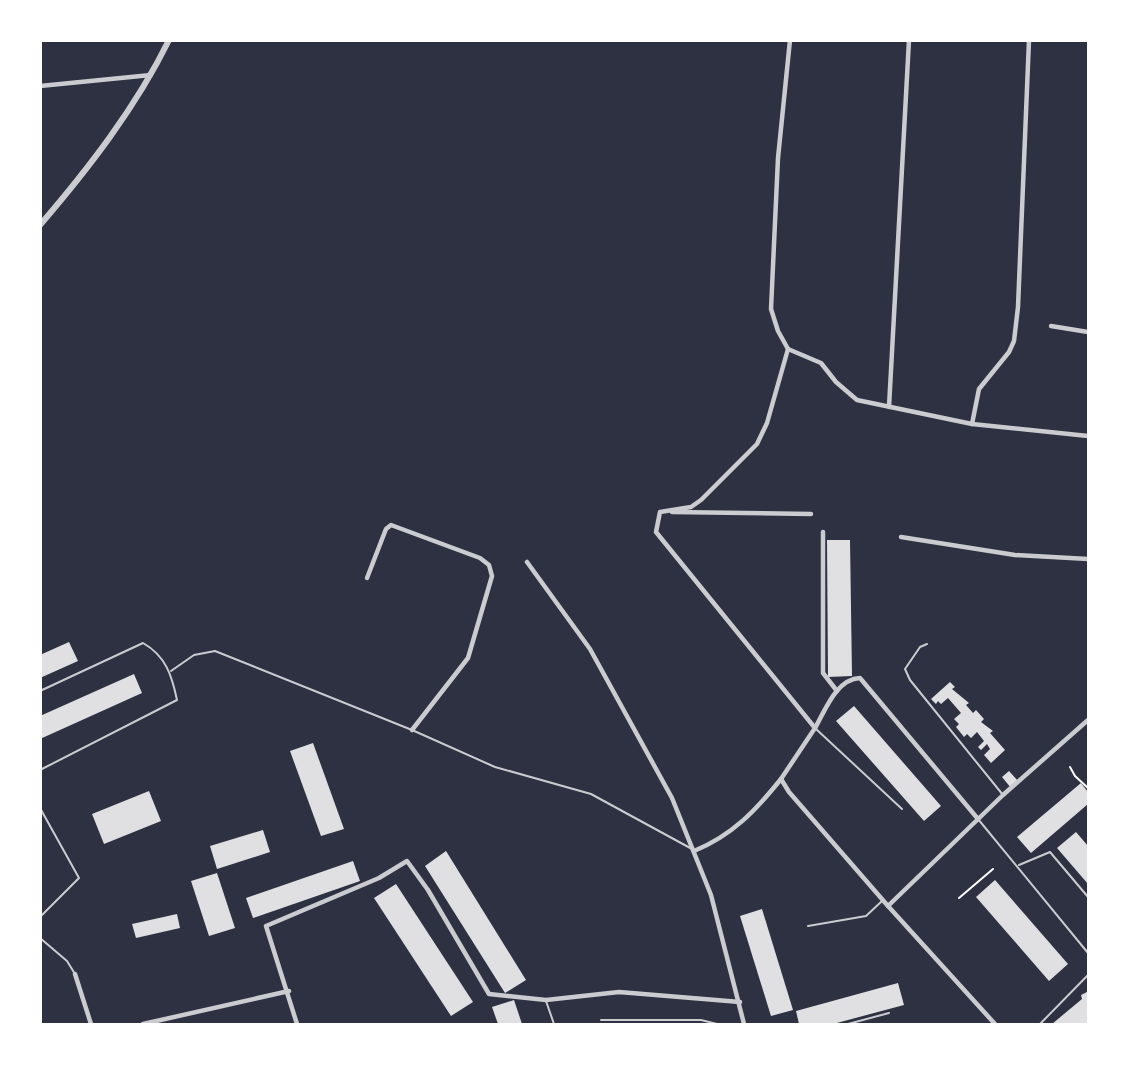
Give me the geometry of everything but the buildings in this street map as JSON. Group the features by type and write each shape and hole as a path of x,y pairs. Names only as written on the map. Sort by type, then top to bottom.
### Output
{"street":[{"path":"40,225 77,182 152,75 169,40"},
{"path":"790,40 778,158 771,309 778,331 788,349 821,363 836,382 857,400 972,424 1089,436"},
{"path":"890,407 909,40"},
{"path":"972,424 979,389 1010,352 1014,341 1018,307 1029,40"},
{"path":"40,86 152,75"},
{"path":"1051,326 1089,332"},
{"path":"660,512 691,507 701,500 757,444 767,423 788,349"},
{"path":"660,512 811,514"},
{"path":"660,512 656,532 815,728"},
{"path":"367,579 386,529 391,525 480,558 489,565 492,576 468,658 412,730"},
{"path":"823,532 823,673 837,691"},
{"path":"901,537 1015,555 1089,559"},
{"path":"527,562 590,649 658,772 694,850 711,895 744,1024"},
{"path":"694,850 712,843 742,824 781,779 837,691 849,680 860,678 978,819"},
{"path":"888,906 1003,795 1089,720"},
{"path":"781,779 789,792 882,901 995,1024"},
{"path":"297,1024 289,991 266,926 379,879 407,861 428,890 489,994 546,1000 619,992 740,1002"},
{"path":"75,974 91,1024"},
{"path":"143,1024 289,991"}],"lane":[{"path":"40,691 143,643 154,649 171,671 177,700 40,770"},
{"path":"927,644 920,647 905,669 910,680 1003,795"},
{"path":"171,671 194,655 215,651 412,730 495,767 591,794 694,850"},
{"path":"815,728 903,809"},
{"path":"40,808 79,878 40,917"},
{"path":"978,819 1019,865 1089,952"},
{"path":"1019,865 1050,852 1089,897"},
{"path":"808,926 866,916 882,901"},
{"path":"40,938 67,961 75,974"},
{"path":"1040,1024 1089,975"},
{"path":"546,1000 554,1024"},
{"path":"848,1024 890,1013"},
{"path":"601,1020 701,1020 717,1024"}],"path":[{"path":"1070,766 1076,776 1089,788"},
{"path":"959,898 993,869"}]}
